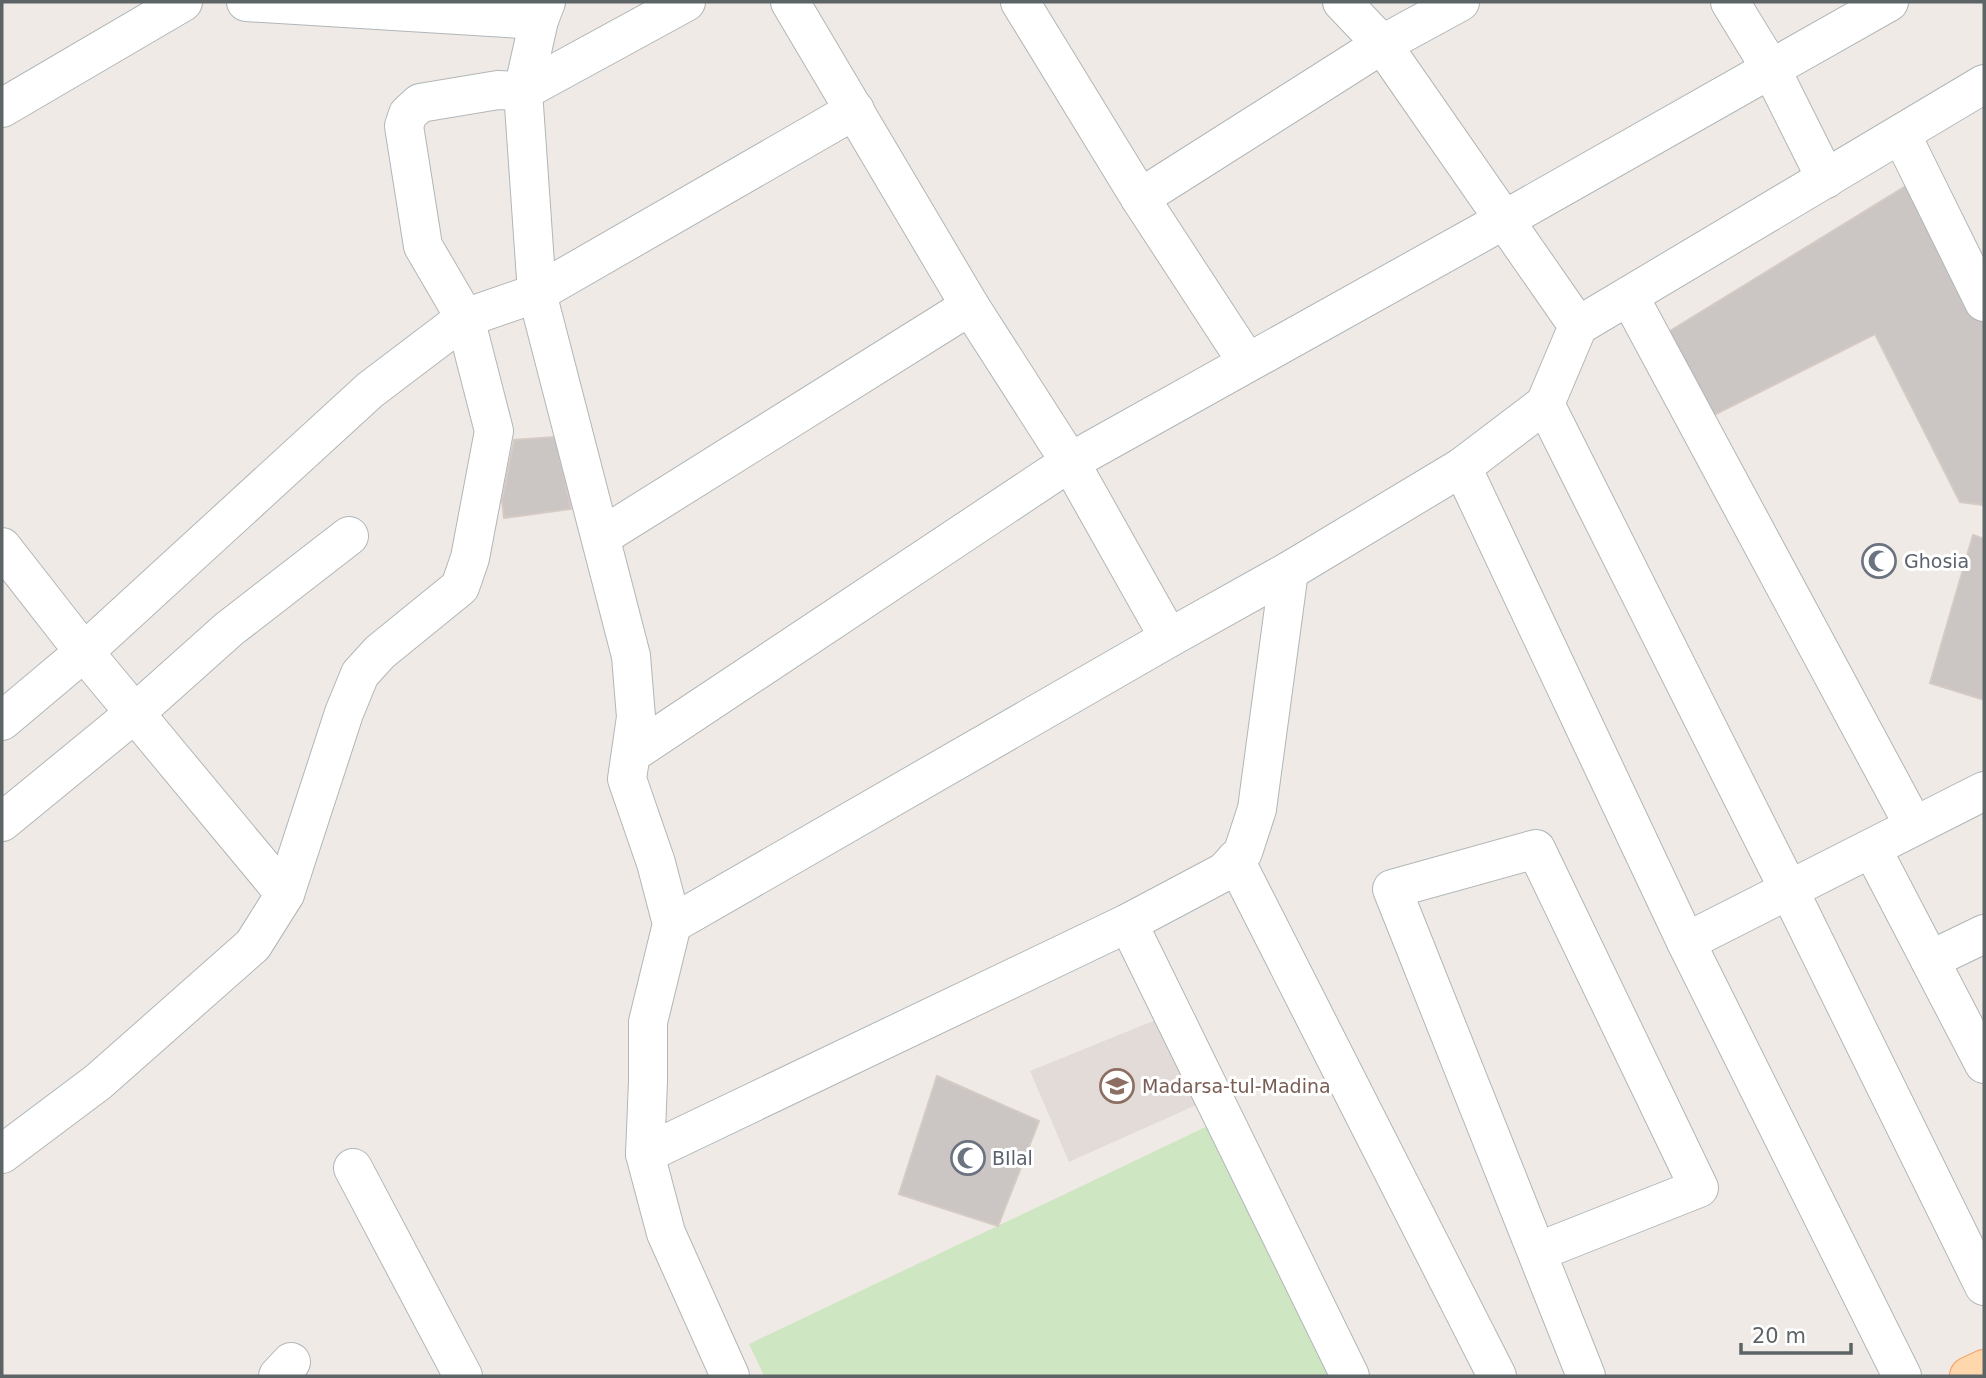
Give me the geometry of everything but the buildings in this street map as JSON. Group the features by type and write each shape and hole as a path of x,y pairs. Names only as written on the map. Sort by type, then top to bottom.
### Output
{"main road":[{"path":"1969,1376 1984,1369"}],"street":[{"path":"7,93 183,2"},
{"path":"246,2 542,11 523,91 537,293 631,656 636,717 627,779 656,863 672,924 648,1022 645,1154 666,1233 730,1376"},
{"path":"2,1154 98,1082 253,945 285,894 344,713 360,674 380,652 460,587 470,558 494,432 465,318 423,246 404,126 408,114 420,103 498,90 523,91 686,2"},
{"path":"790,2 970,306 1070,462 1169,638"},
{"path":"1020,2 1140,198 1247,362"},
{"path":"1342,2 1382,44 1578,326"},
{"path":"1140,198 1382,44 1460,2"},
{"path":"1730,2 1771,69 1826,179"},
{"path":"631,754 1070,462 1771,69 1874,6"},
{"path":"672,924 1289,571 1462,467 1545,404 1578,326 1984,84"},
{"path":"2,721 84,652 370,390 465,318 537,293 855,110"},
{"path":"1900,134 1984,302"},
{"path":"1629,296 1914,826"},
{"path":"601,537 970,306"},
{"path":"1545,404 1984,1286"},
{"path":"1462,467 1686,942 1902,1376"},
{"path":"2,822 135,713 229,629 349,536"},
{"path":"2,547 84,652 285,894"},
{"path":"645,1154 1128,923 1224,872 1243,852 1257,809 1289,571"},
{"path":"1686,942 1984,791"},
{"path":"1537,1252 1699,1188 1536,849 1392,889 1586,1376"},
{"path":"1872,849 1982,1053"},
{"path":"1236,860 1497,1376"},
{"path":"1128,923 1350,1376"},
{"path":"1930,960 1984,934"},
{"path":"353,1168 463,1376"}],"shaded area":[{"name":"Madarsa-tul-Madina","path":"1163,1017 1205,1101 1069,1162 1030,1071"}],"green space":[{"path":"1212,1124 1335,1376 764,1376 749,1344"}],"place":[{"name":"Ghosia","path":"1879,561"},
{"name":"Madarsa-tul-Madina","path":"1117,1086"},
{"name":"BIlal","path":"968,1158"}]}
